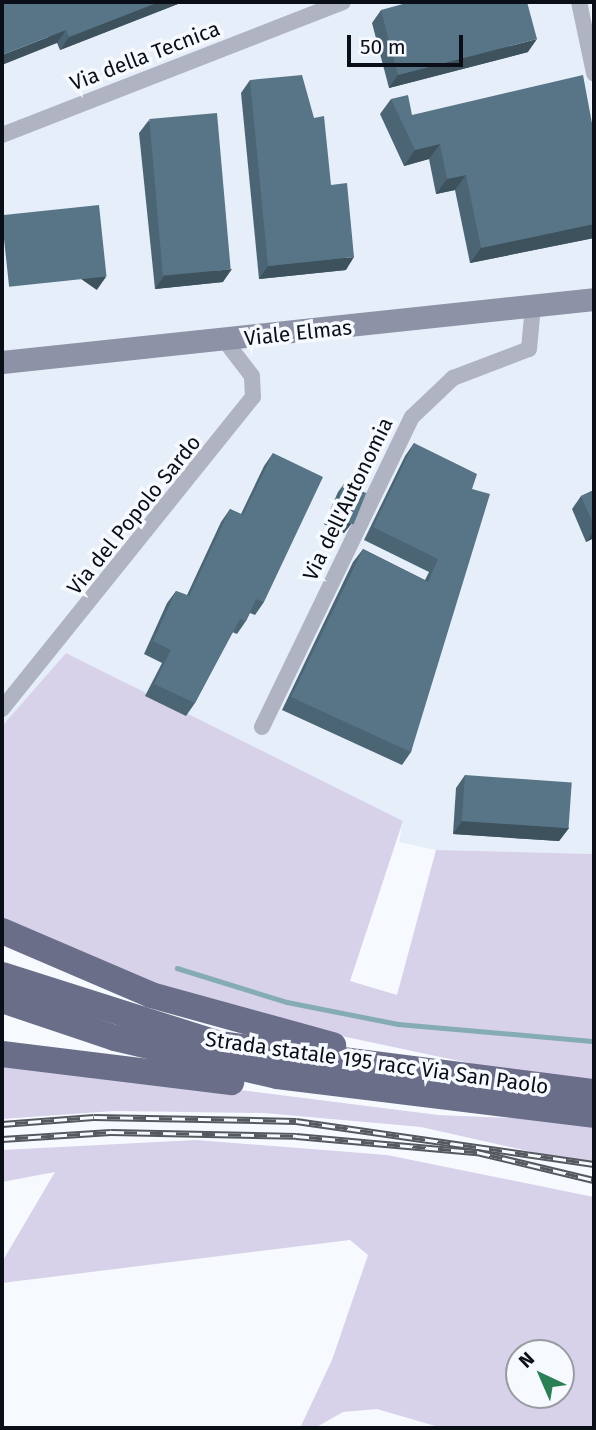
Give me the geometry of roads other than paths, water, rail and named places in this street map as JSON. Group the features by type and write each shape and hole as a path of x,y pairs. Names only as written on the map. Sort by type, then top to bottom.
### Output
{"highway":[{"path":"2,930 151,995 377,1054 401,1069"},
{"name":"Strada statale 195 racc Via San Paolo","path":"2,975 219,1044 401,1069 585,1103"},
{"name":"Strada statale 195 racc Via San Paolo","path":"2,1000 115,1038 277,1076 585,1103"},
{"path":"2,1054 251,1084 277,1076"}],"main road":[{"name":"Viale Elmas","path":"2,362 225,341 533,306 590,295"}],"street":[{"name":"Via della Tecnica","path":"2,135 343,2"},
{"path":"579,2 594,72"},
{"name":"Via dell'Autonomia","path":"262,726 412,417 453,378 529,349 533,306"},
{"name":"Via del Popolo Sardo","path":"2,709 253,397 252,376 225,341"}],"waterway":[{"path":"177,968 287,1002 398,1024 594,1041"}],"railway":[{"path":"2,1124 94,1117 296,1121 594,1164"},
{"path":"2,1139 111,1132 296,1136 477,1152 594,1180"}]}
